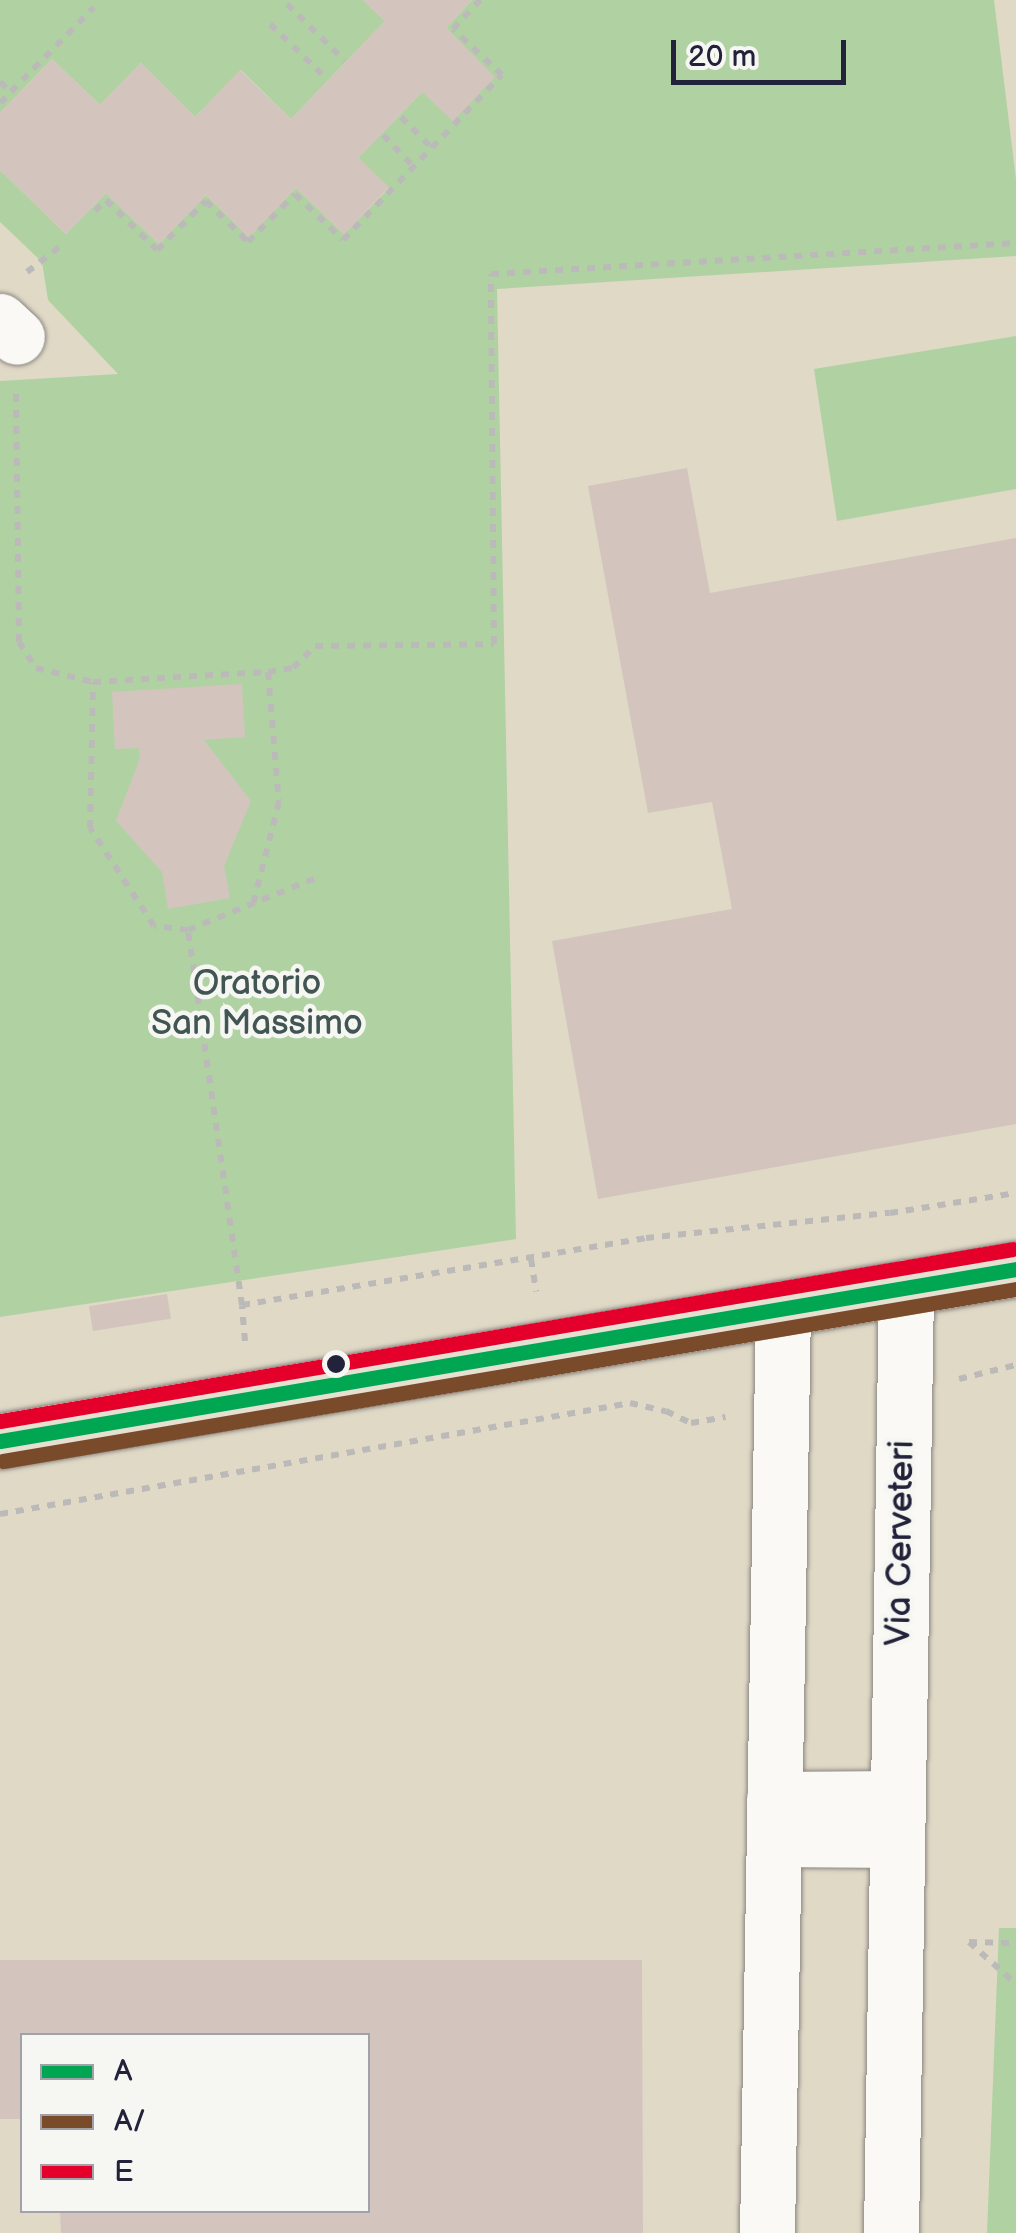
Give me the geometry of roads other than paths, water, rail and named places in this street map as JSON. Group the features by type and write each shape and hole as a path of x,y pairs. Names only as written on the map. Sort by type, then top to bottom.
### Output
{"main road":[{"path":"0,1441 1016,1269"}],"street":[{"name":"Via Cerveteri","path":"892,2233 906,1288"},
{"path":"767,2233 783,1308"},
{"path":"774,1819 898,1819"}],"park label":[{"name":"Oratorio San Massimo","path":"257,1004"}]}
